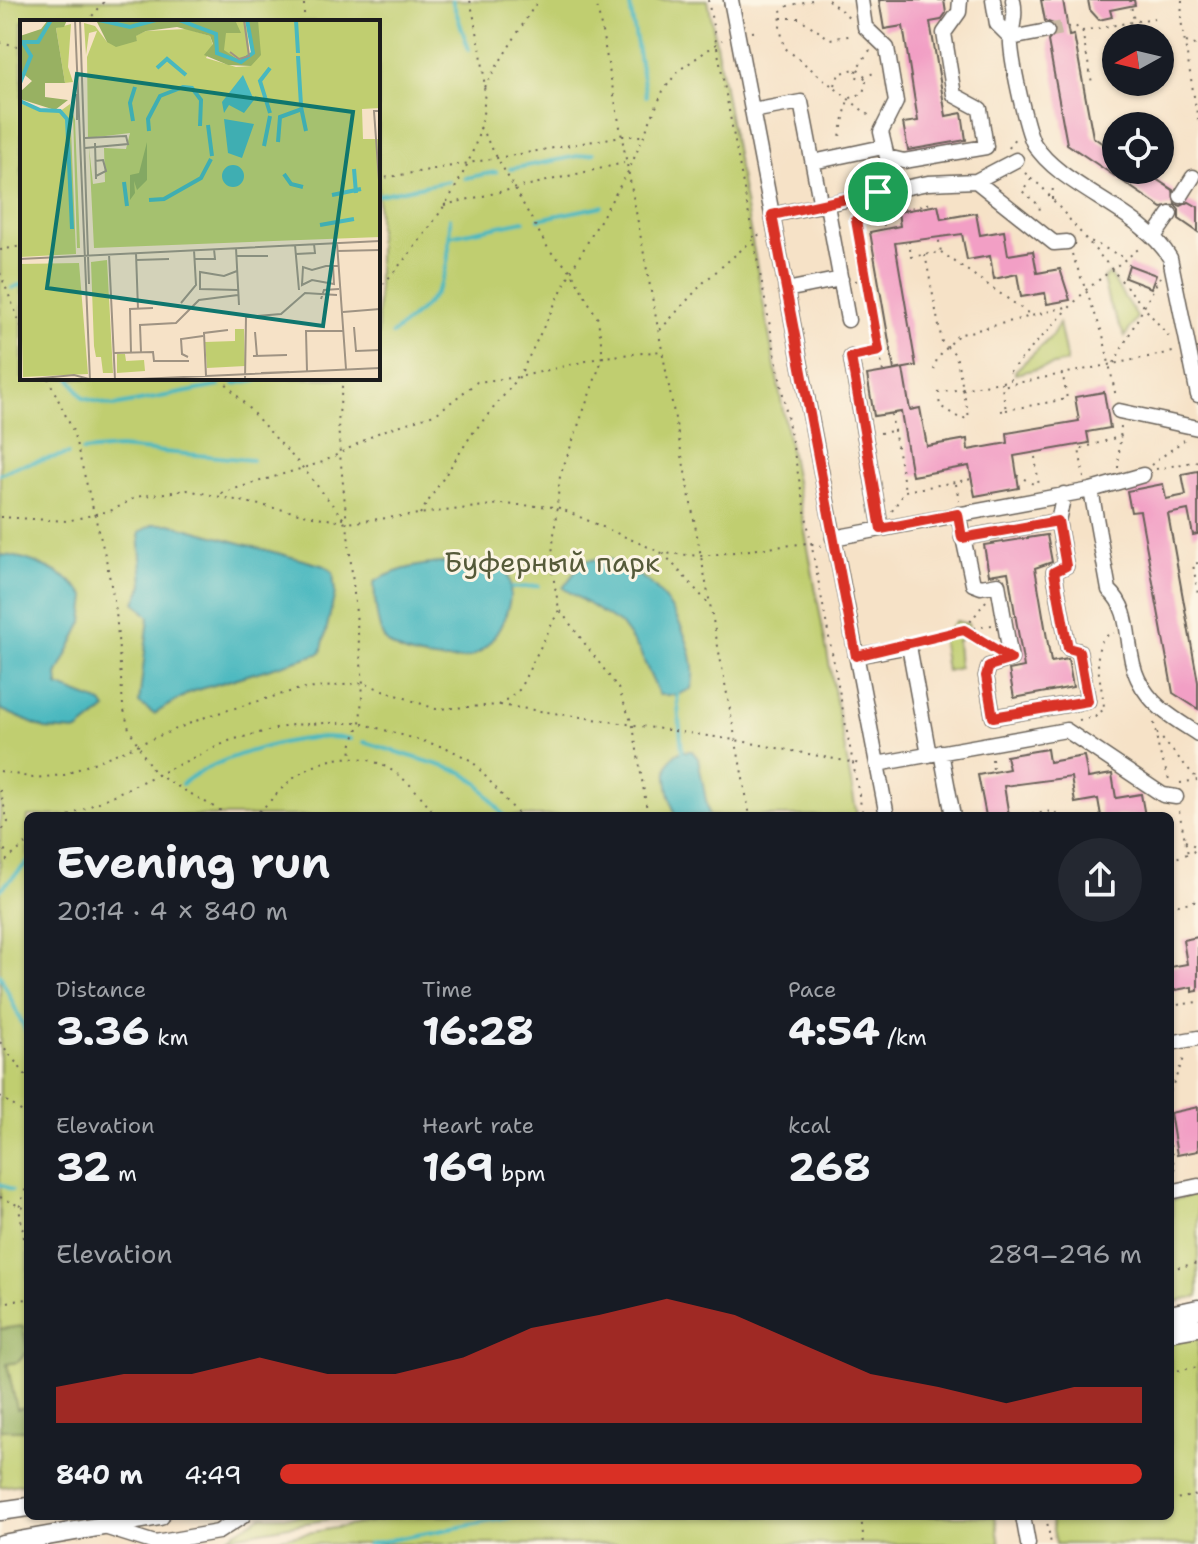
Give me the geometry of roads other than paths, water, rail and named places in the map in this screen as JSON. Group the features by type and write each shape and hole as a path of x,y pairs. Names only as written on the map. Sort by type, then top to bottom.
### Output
{"main road":[{"path":"1174,1314 1198,1309"},
{"path":"1174,1331 1198,1327"},
{"path":"0,1511 24,1508"},
{"path":"2,1544 136,1520"}],"street":[{"path":"731,0 886,812"},
{"path":"856,5 865,27 887,48 896,102 881,132 879,148 887,157 904,161 986,147 980,109 954,95 944,33 959,12 960,0"},
{"path":"993,0 997,24 1011,38"},
{"path":"1013,0 1016,19 1011,38 1026,122 1035,145 1056,165 1154,237 1170,258 1185,349 1198,395"},
{"path":"1011,38 1047,31"},
{"path":"752,111 801,102 848,320"},
{"path":"813,162 879,148"},
{"path":"772,215 928,183 976,181 1014,166"},
{"path":"1181,196 1193,177"},
{"path":"976,181 1054,243 1067,242"},
{"path":"1154,237 1170,214"},
{"path":"786,290 841,282"},
{"path":"851,357 881,529"},
{"path":"1119,411 1198,428"},
{"path":"833,538 1088,490 1143,475"},
{"path":"1088,490 1109,590 1121,601 1136,676 1160,710 1198,734"},
{"path":"960,514 962,538 973,584 981,587 998,584 1011,659 989,666 986,676 993,717 1088,701 1079,651 1068,648 1054,572 1066,566 1058,521 1064,494"},
{"path":"962,538 1058,521"},
{"path":"856,656 909,646 952,812"},
{"path":"877,764 1066,730 1163,795 1176,797"},
{"path":"1174,1042 1198,1038"},
{"path":"1174,1187 1198,1186"},
{"path":"101,1526 155,1543 218,1532 237,1520"},
{"path":"1024,1520 1028,1544"}],"water":[{"path":"154,524 170,524 325,566 333,572 335,593 321,653 191,692 154,714 139,703 149,617 135,602 143,585 139,532"},
{"path":"0,555 48,568 69,581 86,597 83,622 57,675 58,686 102,703 106,709 78,731 45,729 0,709"},
{"path":"608,558 647,581 669,606 689,648 693,676 691,689 677,695 659,695 639,650 621,625 563,588 583,561"},
{"path":"469,561 502,565 508,575 510,600 506,613 501,626 484,648 466,658 440,660 412,655 389,644 379,624 374,582 408,568"},
{"path":"682,751 692,751 698,758 708,812 674,812 667,770 674,756"}],"waterway":[{"path":"452,0 469,50"},
{"path":"629,0 646,96"},
{"path":"510,169 594,153"},
{"path":"465,178 496,172"},
{"path":"380,195 449,181"},
{"path":"539,219 602,206"},
{"path":"392,334 422,308 440,286 448,258 450,218"},
{"path":"450,236 524,221"},
{"path":"12,288 20,285"},
{"path":"71,380 83,398 113,406 219,386"},
{"path":"234,384 254,380"},
{"path":"82,451 119,448 252,460"},
{"path":"0,474 17,466 68,454"},
{"path":"512,588 538,586"},
{"path":"677,695 682,751"},
{"path":"182,784 217,764 263,748 310,738 350,739"},
{"path":"364,742 462,772 479,784 501,812"},
{"path":"0,890 24,866"},
{"path":"0,975 24,1027"},
{"path":"0,1184 12,1190"},
{"path":"368,1544 497,1520"}],"tunnel":[{"path":"1047,31 1068,27"}],"park label":[{"name":"Буферный парк","path":"552,562"}]}
